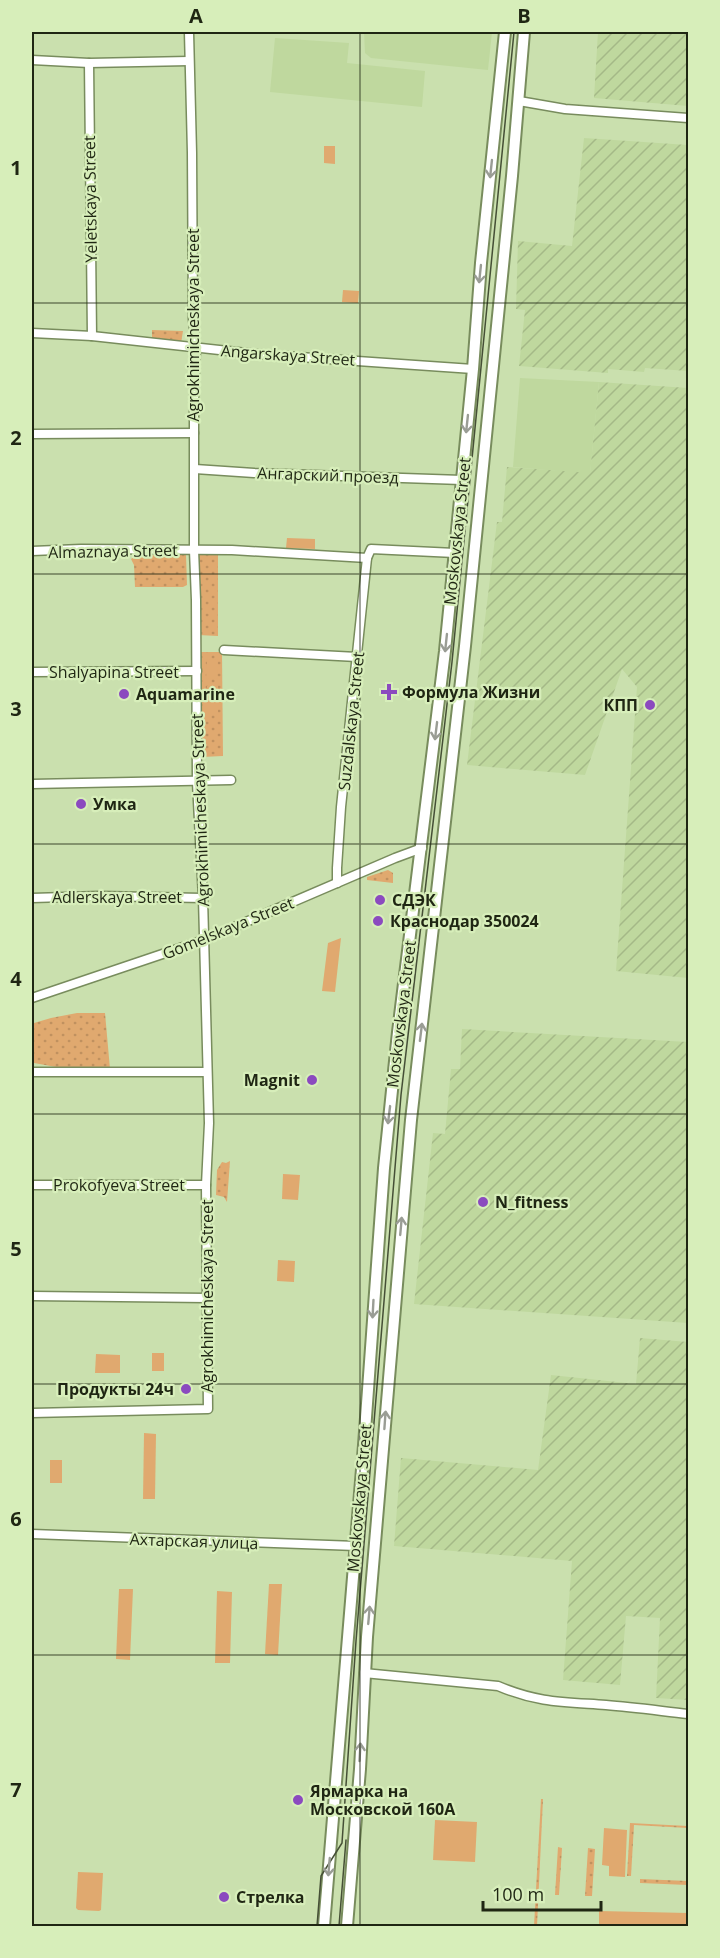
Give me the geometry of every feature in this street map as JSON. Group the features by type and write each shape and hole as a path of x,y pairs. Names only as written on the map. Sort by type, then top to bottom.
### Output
{"street":[{"name":"Agrokhimicheskaya Street","path":"32,1413 208,1409 206,1185 209,1123 203,898 197,782 194,550 196,348 193,319 189,32"},
{"name":"Moskovskaya Street","path":"324,1926 356,1546 384,1158 455,553 478,294 506,32"},
{"name":"Moskovskaya Street","path":"347,1926 360,1769 367,1637 411,1112 466,636 524,32"},
{"path":"32,60 88,63 189,61"},
{"name":"Yeletskaya Street","path":"88,63 92,336"},
{"path":"502,63 512,68 521,65"},
{"path":"498,99 518,106"},
{"path":"497,111 502,106 518,106 688,118"},
{"name":"Angarskaya Street","path":"32,333 92,336 196,348 473,369"},
{"path":"32,434 194,433"},
{"name":"Ангарский проезд","path":"195,469 462,480"},
{"path":"368,558 371,549 455,553"},
{"name":"Almaznaya Street","path":"32,551 232,550 368,558"},
{"name":"Suzdalskaya Street","path":"338,883 336,868 341,807 368,558"},
{"path":"224,650 357,657"},
{"name":"Shalyapina Street","path":"32,672 197,671"},
{"path":"32,784 231,780"},
{"name":"Gomelskaya Street","path":"32,998 204,939 422,848"},
{"name":"Adlerskaya Street","path":"32,898 99,896 203,898"},
{"path":"32,1072 206,1072"},
{"name":"Prokofyeva Street","path":"32,1185 206,1185"},
{"path":"32,1296 207,1298"},
{"name":"Ахтарская улица","path":"32,1534 356,1546"},
{"path":"347,1636 352,1640 360,1641 367,1637"},
{"path":"344,1681 349,1677 359,1677 498,1686 518,1694 551,1701 688,1714"}],"shaded area":[{"path":"364,32 492,32 488,70 371,58 365,53"},
{"path":"598,32 688,32 688,106 594,98"},
{"path":"275,38 349,43 347,63 425,71 422,107 270,92"},
{"path":"584,138 688,145 688,371 645,368 644,372 608,369 608,373 519,366 525,310 516,309 518,241 572,246"},
{"path":"324,146 335,146 335,164 324,163"},
{"path":"343,290 359,291 358,303 342,302"},
{"path":"152,330 183,331 181,343 152,341"},
{"path":"520,378 599,382 590,474 513,467"},
{"path":"599,382 688,388 688,978 616,971 637,687 622,669 585,775 467,765 497,522 502,522 507,467 590,473"},
{"path":"287,538 315,539 315,549 286,548"},
{"path":"143,550 178,551 186,555 187,585 183,587 135,587 134,565 131,559"},
{"path":"199,553 218,553 218,636 198,635 200,635"},
{"path":"201,652 222,652 223,756 202,757"},
{"path":"207,659 218,660 217,679 206,678"},
{"path":"207,686 218,686 218,713 203,713 203,698 207,697"},
{"path":"388,870 393,873 393,883 367,880 367,877"},
{"path":"341,938 335,992 322,991 328,943"},
{"path":"77,1013 105,1013 110,1069 67,1069 34,1063 34,1023"},
{"path":"462,1029 688,1042 688,1323 414,1304 433,1133 445,1134 451,1069 460,1069"},
{"path":"230,1161 227,1202 224,1197 216,1195 217,1170 222,1162"},
{"path":"283,1174 300,1175 298,1200 282,1199"},
{"path":"278,1260 295,1261 294,1282 277,1281"},
{"path":"640,1338 688,1342 688,1700 656,1698 660,1618 626,1616 620,1685 563,1680 572,1561 394,1546 401,1458 538,1470 551,1375 636,1384"},
{"path":"152,1353 164,1353 164,1371 152,1371"},
{"path":"96,1354 120,1355 120,1373 95,1373"},
{"path":"144,1433 156,1434 155,1499 143,1499"},
{"path":"50,1460 62,1460 62,1483 50,1483"},
{"path":"269,1584 282,1584 278,1655 265,1654"},
{"path":"119,1589 133,1589 130,1660 116,1659"},
{"path":"217,1591 232,1592 230,1663 215,1663"},
{"path":"541,1799 543,1799 537,1926 534,1926"},
{"path":"435,1820 477,1822 475,1862 433,1860"},
{"path":"630,1823 688,1826 688,1828 634,1825 631,1876 627,1876"},
{"path":"604,1828 627,1830 625,1877 609,1876 609,1866 602,1865"},
{"path":"558,1847 562,1848 559,1895 555,1895"},
{"path":"588,1848 595,1849 592,1896 585,1896"},
{"path":"78,1872 103,1873 101,1910 78,1910 76,1908"},
{"path":"640,1879 688,1881 688,1885 640,1883"},
{"path":"599,1911 688,1913 688,1926 599,1926"}],"tram line":[{"path":"317,1926 321,1876 342,1843 356,1641 401,1095 452,662 514,32"},
{"path":"339,1926 346,1840"}],"place":[{"name":"Формула Жизни","path":"389,692"},
{"name":"Aquamarine","path":"124,694"},
{"name":"КПП","path":"650,705"},
{"name":"Умка","path":"81,804"},
{"name":"СДЭК","path":"380,900"},
{"name":"Краснодар 350024","path":"378,921"},
{"name":"Magnit","path":"312,1080"},
{"name":"N_fitness","path":"483,1202"},
{"name":"Продукты 24ч","path":"186,1389"},
{"name":"Ярмарка на Московской 160А","path":"298,1800"},
{"name":"Стрелка","path":"224,1897"}]}
